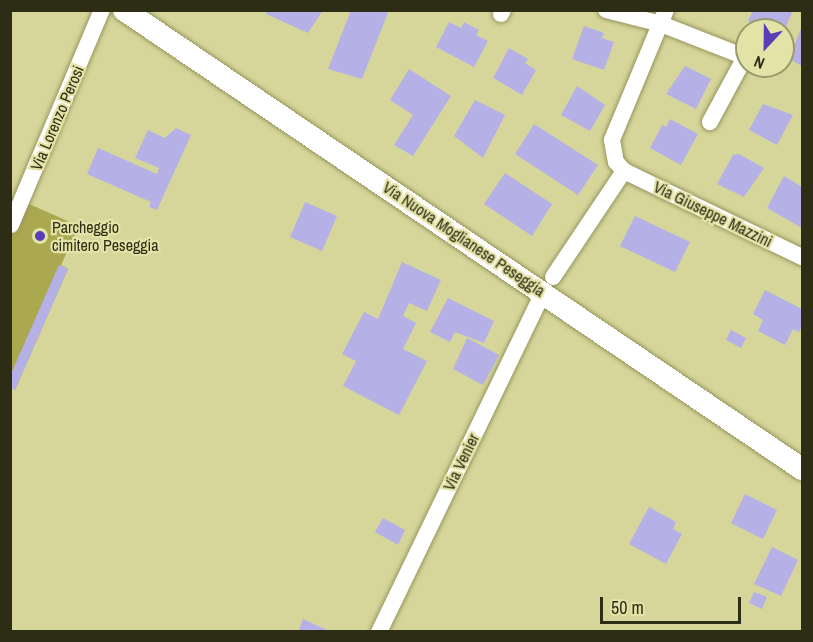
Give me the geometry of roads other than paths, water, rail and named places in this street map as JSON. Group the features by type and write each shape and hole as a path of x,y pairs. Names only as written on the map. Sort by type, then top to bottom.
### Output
{"main road":[{"name":"Via Nuova Moglianese Peseggia","path":"124,10 548,284 802,469"}],"street":[{"name":"Via Lorenzo Perosi","path":"11,225 102,10"},
{"path":"606,10 664,17 745,57 710,122"},
{"path":"548,284 624,171 613,157 612,140 664,17"},
{"name":"Via Giuseppe Mazzini","path":"624,171 802,257"},
{"name":"Via Venier","path":"379,632 548,284"}],"place":[{"name":"Parcheggio cimitero Peseggia","path":"40,236"}]}
